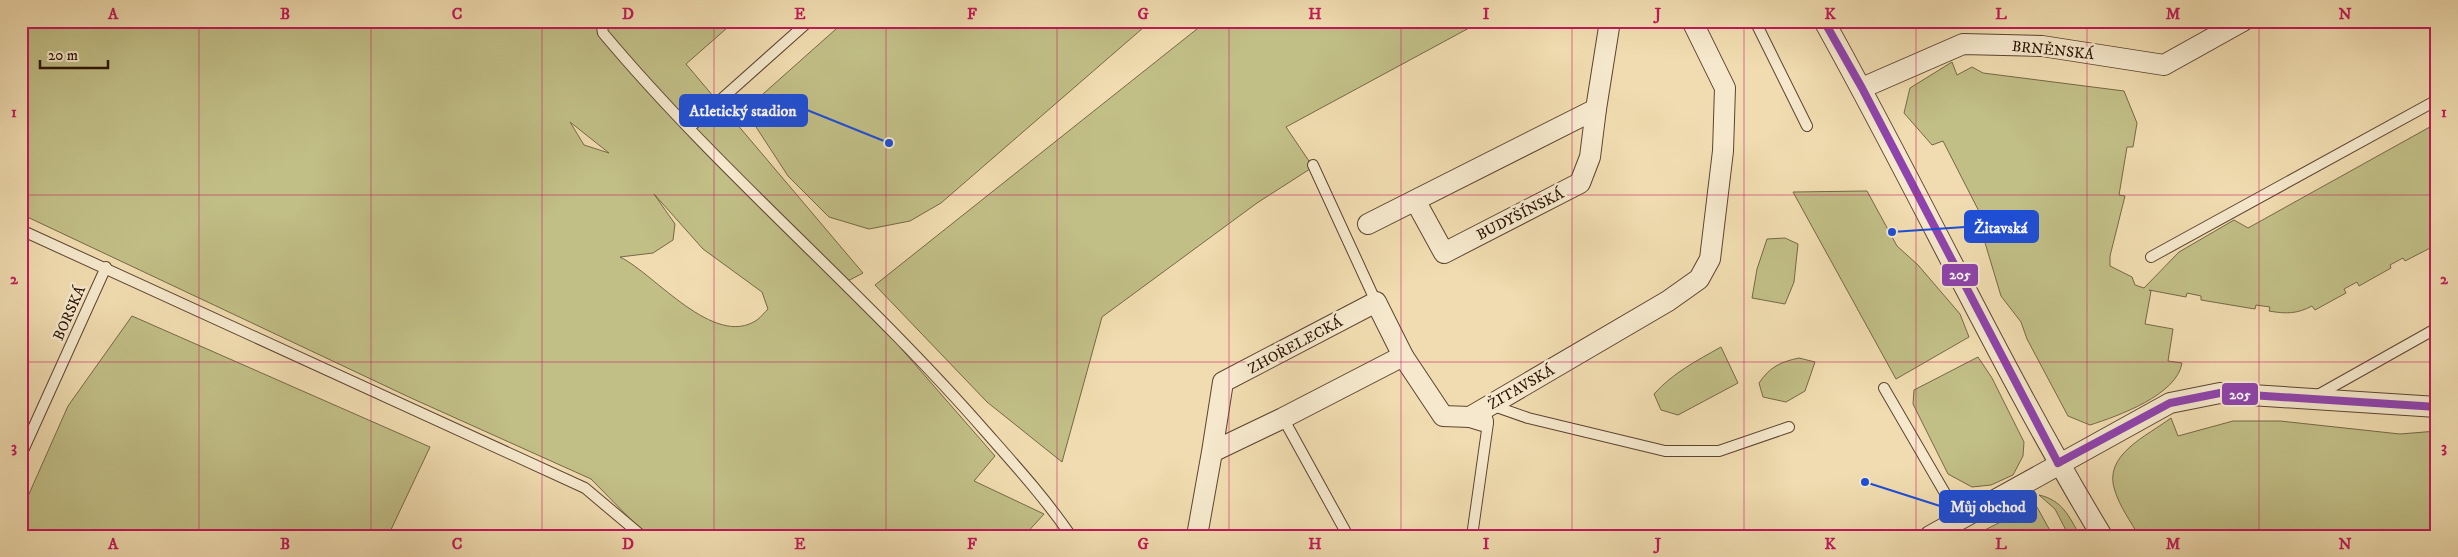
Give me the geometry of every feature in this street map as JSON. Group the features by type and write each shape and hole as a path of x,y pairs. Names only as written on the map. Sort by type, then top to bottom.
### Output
{"street":[{"name":"BUDYŠÍNSKÁ","path":"1416,202 1444,253 1580,182 1590,157 1610,21"},
{"name":"ŽITAVSKÁ","path":"1483,415 1668,301 1699,279 1710,259 1723,151 1725,88 1692,21"},
{"path":"1824,21 1862,88 2058,463 2102,536"},
{"name":"BRNĚNSKÁ","path":"1862,88 1963,44 2042,46 2164,65 2243,21"},
{"path":"1368,224 1416,202 1596,109"},
{"path":"1376,302 1403,356 1444,416 1483,415"},
{"name":"ZHOŘELECKÁ","path":"1197,536 1222,382 1376,302"},
{"path":"1212,452 1284,418 1403,356"},
{"path":"1930,536 2058,463 2170,403 2220,393 2437,406"}],"lane":[{"path":"601,21 603,33 689,128 927,365 1049,504 1071,536"},
{"path":"689,128 810,21"},
{"path":"1755,21 1807,126"},
{"path":"2151,256 2437,100"},
{"path":"1313,165 1376,302"},
{"path":"21,230 106,267 585,488 642,536"},
{"name":"BORSKÁ","path":"21,455 106,267"},
{"path":"2311,399 2437,328"},
{"path":"1884,388 1960,518"},
{"path":"1472,536 1483,415 1528,418 1665,451 1719,451 1789,427"},
{"path":"1284,418 1348,536"}],"shaded area":[{"path":"21,21 735,21 686,64 863,273 844,283 995,456 974,481 1044,514 1024,536 647,536 591,479 411,398 21,214","holes":["570,122 609,153 584,145","654,194 703,249 762,292 768,309 757,320 740,326 722,325 704,317 686,306 620,257 653,253 673,240 675,224"]},
{"path":"845,21 1151,21 941,203 910,221 869,229 829,217 788,176 745,110"},
{"path":"1207,21 1482,21 1286,127 1313,167 1257,203 1102,317 1062,462 987,402 875,285"},
{"path":"1952,62 1957,75 1972,67 1983,73 2124,91 2137,123 2133,147 2127,147 2119,195 2125,196 2110,256 2110,266 2132,277 2135,285 2144,288 2179,252 2234,220 2248,228 2437,123 2436,245 2405,261 2403,258 2390,265 2391,268 2359,286 2357,282 2344,289 2346,293 2315,310 2312,306 2296,312 2275,312 2269,311 2270,307 2256,305 2255,309 2201,300 2201,296 2187,293 2186,297 2149,290 2151,291 2145,324 2173,329 2168,361 2182,363 2178,374 2169,385 2145,403 2090,425 2068,416 2027,339 2021,322 2001,296 1983,236 1987,227 1943,141 1932,145 1904,113 1910,88"},
{"path":"1867,191 1897,246 1918,265 1960,314 1969,337 1896,379 1793,192"},
{"path":"1785,238 1798,244 1794,282 1785,304 1752,298 1757,269 1767,239"},
{"path":"132,316 430,447 388,536 21,536 21,512 68,406"},
{"path":"1721,347 1738,383 1678,415 1661,410 1654,394 1694,362"},
{"path":"1978,357 1992,378 2024,442 2023,456 2013,475 1991,485 1972,487 1948,474 1913,404 1914,390"},
{"path":"1799,358 1815,362 1805,391 1786,402 1763,397 1759,383 1767,373 1781,363"},
{"path":"2171,418 2178,436 2233,421 2280,421 2400,434 2437,431 2437,536 2139,536 2117,497 2113,478 2115,467 2129,448"},
{"path":"2039,495 2054,501 2064,510 2080,536 2069,536 2055,509"},
{"path":"2037,507 2053,536 1973,536 2028,508"}],"transit line":[{"name":"205","path":"1824,21 1862,88 2058,463"},
{"name":"205","path":"2058,463 2170,403 2220,393 2437,407"}],"place":[{"name":"Atletický stadion","path":"889,143"},
{"name":"Žitavská","path":"1892,232"},
{"name":"Můj obchod","path":"1865,482"}]}
